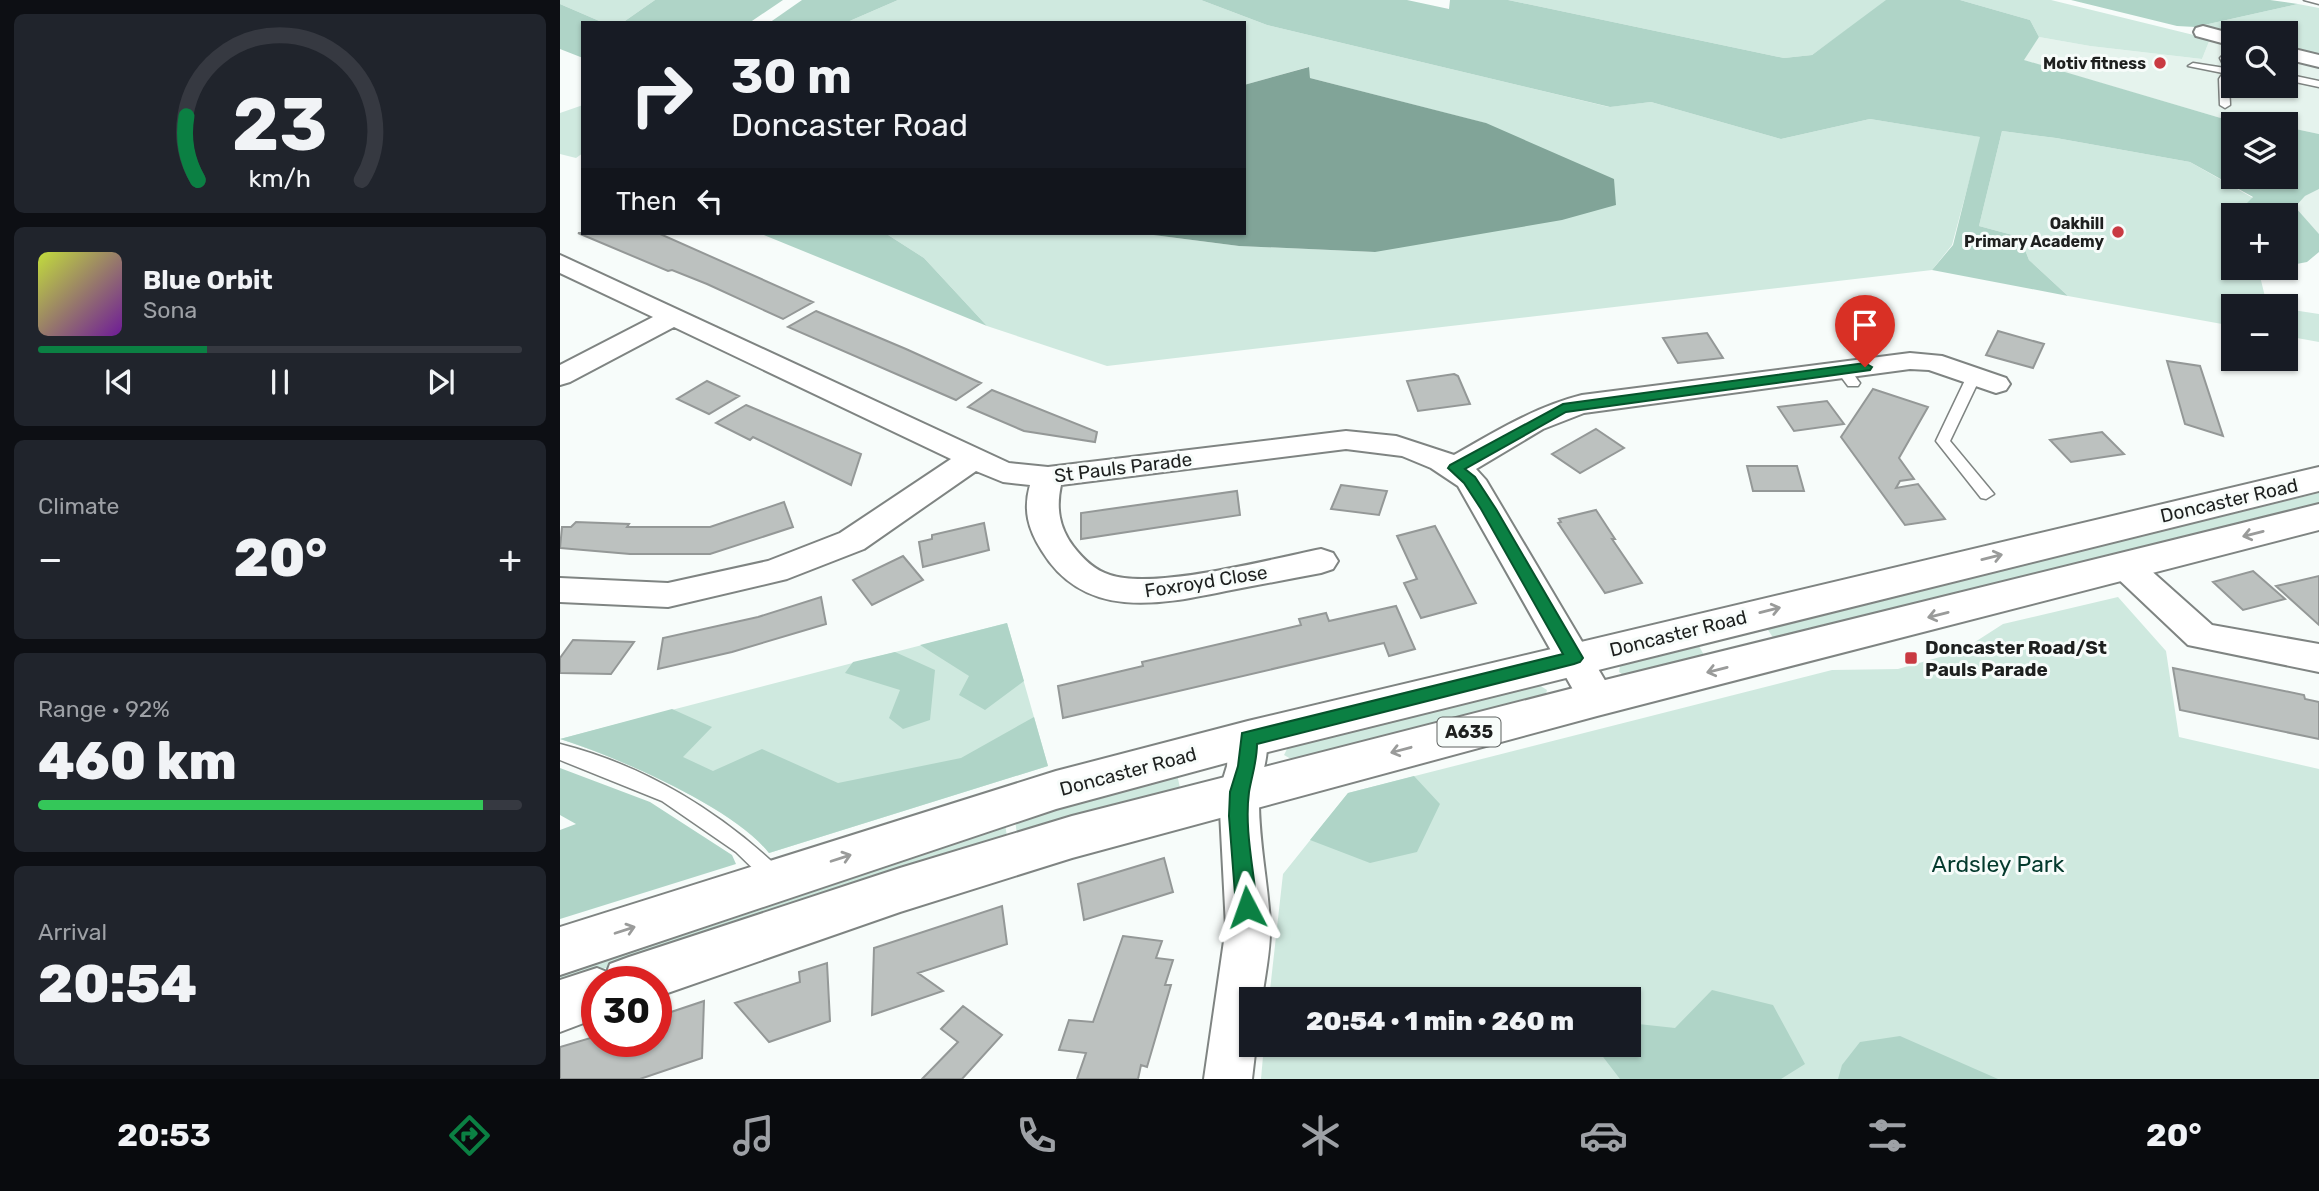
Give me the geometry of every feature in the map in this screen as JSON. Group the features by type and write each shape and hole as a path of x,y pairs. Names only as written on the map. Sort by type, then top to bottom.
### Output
{"highway":[{"name":"Doncaster Road","path":"560,951 1056,790 1574,658 2319,479"},
{"name":"Doncaster Road","path":"672,967 900,890 1072,837 1597,699 2319,517"},
{"path":"560,1006 581,999"}],"street":[{"path":"2203,32 2221,37"},
{"path":"2298,56 2319,61"},
{"name":"St Pauls Parade","path":"560,263 1003,472 1048,477 1346,440 1377,440 1431,455 1470,480 1597,699"},
{"path":"560,376 673,317"},
{"path":"1455,468 1563,408 1848,376 1910,361 1932,362 1985,380"},
{"path":"560,590 668,595 775,571 852,541 972,459"},
{"name":"Foxroyd Close","path":"1048,477 1040,514 1048,533 1061,557 1081,576 1107,588 1130,592 1171,590 1321,561"},
{"path":"2126,567 2202,636 2319,658"},
{"path":"1228,1079 1248,928 1239,816 1240,792 1247,766 1248,739"}],"lane":[{"path":"2308,0 2319,1"},
{"path":"2193,66 2221,67"},
{"path":"2298,80 2319,84"},
{"path":"2225,98 2225,105"},
{"path":"1985,380 1942,441 1986,494"},
{"path":"560,752 576,756 669,795 743,846 777,879"}],"shaded area":[{"path":"655,0 783,0 752,21 625,21"},
{"path":"802,0 898,0 850,21 772,21"},
{"path":"1201,0 1407,0 1449,9 1450,0 1508,0 1784,58 1812,55 1886,0 1960,0 2030,20 2039,37 2024,60 2221,118 2221,179 2190,162 2002,131 1979,226 2020,237 2029,260 2068,296 1932,270 1953,245 1980,137 1870,119 1781,139 1651,102 1610,107 1267,25"},
{"path":"2071,0 2270,0 2298,4 2195,27 2177,26"},
{"path":"560,4 599,21 581,21 581,57 560,49"},
{"path":"2039,37 2202,59 2210,39 2221,42 2221,98 2298,98 2298,60 2319,65 2319,134 2298,130 2298,112 2221,112 2221,118 2023,60"},
{"path":"1309,67 1310,78 1486,123 1614,179 1616,205 1562,220 1375,252 1239,246 1154,235 1246,235 1246,84"},
{"path":"2298,130 2319,134 2319,189 2305,196 2298,204 2247,203 2253,197 2239,189 2298,189"},
{"path":"2319,189 2319,234 2298,211 2298,203"},
{"path":"2298,210 2319,234 2319,252 2307,262 2298,264"},
{"path":"764,235 888,235 924,258 987,326"},
{"path":"1007,623 1024,681 985,710 959,695 969,676 920,645"},
{"path":"895,652 935,670 930,720 903,729 889,718 900,690 845,673 853,662"},
{"path":"672,709 712,727 683,757 713,771 762,749 838,783 961,758 1034,717 1048,766 769,853 729,818 702,801 642,771 560,739"},
{"path":"560,768 650,802 732,855 736,864 560,919 560,830 576,824 560,815"},
{"path":"1414,776 1440,804 1417,852 1370,863 1310,840 1348,793"},
{"path":"1712,990 1773,1005 1805,1064 1781,1079 1620,1079 1603,1057 1641,1057 1641,1024 1675,1028"},
{"path":"1900,1036 1998,1079 1838,1079 1842,1065 1860,1042"}],"green space":[{"path":"560,0 655,0 625,21 599,21 560,4"},
{"path":"898,0 1201,0 1267,25 1609,107 1651,102 1781,139 1870,119 1981,137 1952,245 1932,270 1107,366 987,326 924,258 888,235 1154,235 1239,246 1375,252 1485,123 1310,78 1308,67 1246,84 1246,21 850,21"},
{"path":"1508,0 1888,0 1812,55 1784,58"},
{"path":"1960,0 2051,0 2210,39 2202,59 2090,46 2039,37 2030,20"},
{"path":"2298,4 2319,8 2319,55 2298,51 2298,21 2222,21"},
{"path":"2221,21 2221,32 2195,27"},
{"path":"581,106 581,154 576,158 560,154 560,113"},
{"name":"Oakhill Primary Academy","path":"2002,131 2190,162 2221,180 2221,189 2237,189 2253,198 2248,203 2221,203 2221,280 2261,280 2264,294 2221,294 2221,324 2068,296 2029,260 2020,237 1979,226"},
{"path":"2298,311 2319,314 2319,342 2298,338"},
{"path":"2319,493 2319,504 1774,639 1766,627"},
{"name":"Ardsley Park","path":"2118,597 2166,651 2179,737 2319,769 2319,1079 1261,1079 1263,1057 1641,1057 1641,987 1270,987 1283,874 1348,793 1832,670 1898,669 1961,651 2003,624"},
{"path":"1007,623 1048,766 769,853 729,818 702,801 642,771 560,739"},
{"path":"1699,646 1705,657 1626,677 1619,672 1620,666"},
{"path":"1539,685 1547,690 1545,697 1291,759 1284,755 1288,747"},
{"path":"1177,774 1180,788 1017,835 1015,819"},
{"path":"1005,823 1007,837 612,966 584,966"},
{"path":"581,967 581,976 560,983 560,974"}],"building":[{"path":"583,235 662,235 813,302 783,319 707,284 672,270 668,271"},
{"path":"816,311 981,383 956,400 788,327"},
{"path":"1998,331 2044,344 2033,368 1986,355"},
{"path":"1707,333 1723,358 1678,363 1663,338"},
{"path":"2167,361 2200,366 2223,436 2185,424"},
{"path":"1454,374 1458,376 1470,404 1418,411 1407,381"},
{"path":"707,381 739,396 709,414 677,399"},
{"path":"1873,389 1928,407 1899,458 1914,479 1900,481 1896,488 1918,484 1945,519 1905,525 1841,437"},
{"path":"992,390 1097,432 1095,442 1024,431 968,407"},
{"path":"1827,401 1844,424 1794,431 1778,407"},
{"path":"746,405 861,454 851,485 753,437 750,440 716,423"},
{"path":"1596,429 1624,448 1580,473 1552,454"},
{"path":"2102,432 2124,454 2071,462 2050,440"},
{"path":"1747,466 1797,466 1804,491 1753,491"},
{"path":"1341,485 1387,491 1379,515 1331,509"},
{"path":"1237,491 1240,515 1081,539 1081,513"},
{"path":"784,502 793,527 710,554 630,554 560,548 562,527 571,527 576,522 629,524 627,527 710,527"},
{"path":"1596,510 1642,583 1605,593 1558,523 1561,522 1559,519"},
{"path":"984,523 989,550 923,567 919,542 932,539 932,535"},
{"path":"1435,526 1476,603 1421,618 1404,583 1417,579 1397,536"},
{"path":"903,556 923,580 872,605 853,580"},
{"path":"2253,571 2285,599 2243,610 2213,582"},
{"path":"2319,576 2319,625 2276,586"},
{"path":"821,597 826,624 732,652 658,669 663,638 758,617"},
{"path":"1396,606 1415,649 1389,656 1384,643 1063,718 1058,686 1143,666 1142,662 1301,625 1299,619 1326,613 1329,621"},
{"path":"573,640 634,642 611,674 560,673 560,658"},
{"path":"2173,668 2304,695 2305,699 2319,702 2319,739 2180,710"},
{"path":"1164,858 1173,892 1084,920 1078,884"},
{"path":"1002,906 1007,944 918,973 943,991 872,1015 874,948"},
{"path":"1123,936 1162,941 1156,958 1173,960 1165,985 1171,985 1147,1067 1141,1065 1138,1079 1077,1079 1086,1053 1059,1050 1069,1020 1093,1022"},
{"path":"827,963 830,1021 769,1042 735,1003 800,982 799,972"},
{"path":"704,1001 702,1058 640,1079 560,1079 560,1047 581,1041 581,1057 672,1057 672,1012"},
{"path":"963,1006 1002,1035 962,1079 922,1079 958,1042 941,1029"}],"place":[{"name":"Motiv fitness","path":"2160,63"},
{"name":"Oakhill Primary Academy","path":"2118,232"},
{"name":"Doncaster Road/St Pauls Parade","path":"1911,658"}],"route":[{"path":"1247,907 1239,816 1240,792 1247,766 1248,739 1574,658 1470,480 1455,468 1563,408 1865,367"}]}
